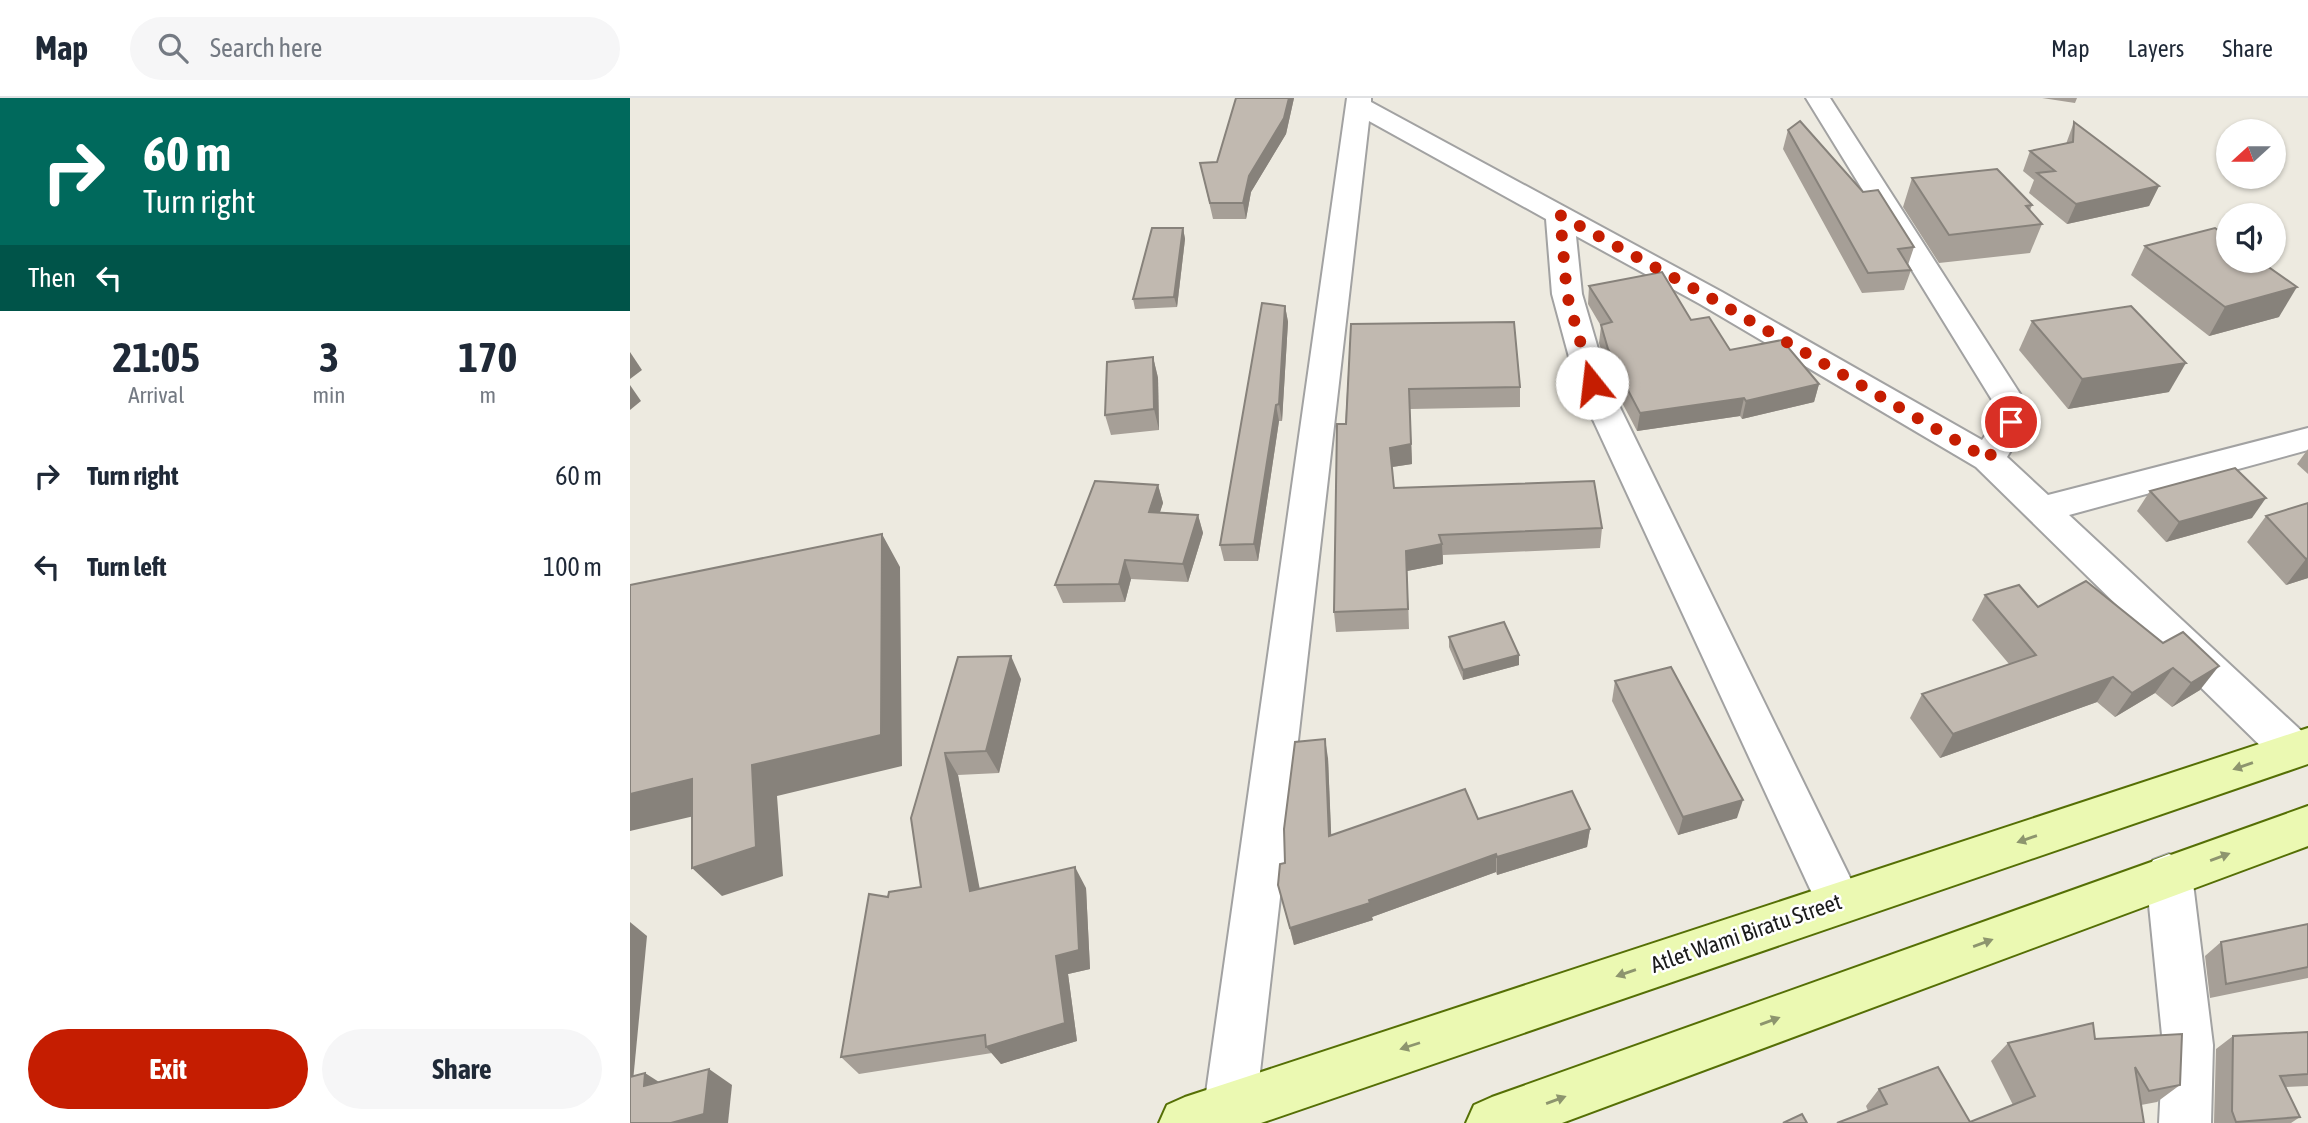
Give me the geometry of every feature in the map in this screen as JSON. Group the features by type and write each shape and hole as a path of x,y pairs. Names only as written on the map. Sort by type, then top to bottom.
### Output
{"main road":[{"name":"Atlet Wami Biratu Street","path":"1185,1123 2301,748"},
{"path":"1492,1123 2308,825"}],"street":[{"path":"1818,98 2008,400 2011,422 1988,459"},
{"path":"1230,1108 1359,102 1711,298 1988,459 2040,510 2301,748"},
{"path":"1560,215 1567,295 1592,383 1839,902"},
{"path":"2040,510 2308,439"},
{"path":"2169,875 2188,1045 2186,1123"}],"building":[{"path":"1236,98 1289,98 1284,118 1249,176 1243,203 1210,203 1200,163 1217,162"},
{"path":"1800,121 1863,192 1878,190 1914,247 1898,249 1911,270 1868,273 1788,130"},
{"path":"2074,122 2159,186 2076,204 2037,173 2055,171 2030,151 2073,142"},
{"path":"1997,169 2032,205 2026,206 2042,224 1949,235 1912,178"},
{"path":"1152,228 1183,228 1174,297 1133,299"},
{"path":"2215,228 2216,273 2277,273 2297,287 2225,307 2145,246"},
{"path":"1662,272 1691,320 1709,317 1730,350 1782,340 1819,384 1746,401 1744,398 1640,413 1621,377 1626,376 1608,349 1601,325 1612,322 1589,286"},
{"path":"1262,303 1285,306 1279,404 1276,405 1254,544 1220,545"},
{"path":"2131,306 2186,363 2082,379 2032,321"},
{"path":"1514,322 1520,387 1409,389 1411,444 1390,448 1394,488 1594,481 1602,528 1439,535 1442,544 1406,551 1408,609 1334,612 1337,424 1346,424 1351,324"},
{"path":"1153,357 1154,409 1105,415 1107,362"},
{"path":"2235,468 2266,498 2179,522 2150,491"},
{"path":"1095,481 1158,485 1149,512 1198,515 1183,564 1125,560 1119,584 1055,585"},
{"path":"2308,503 2308,558 2306,559 2266,516"},
{"path":"882,534 881,735 752,765 756,847 692,868 692,779 630,794 630,585"},
{"path":"2086,581 2163,643 2183,632 2219,666 2191,683 2173,668 2132,693 2113,677 1953,734 1922,694 2036,655 1985,595 2019,585 2038,607"},
{"path":"1504,622 1519,655 1463,670 1449,637"},
{"path":"1011,656 986,751 945,753 970,891 1075,867 1079,950 1056,956 1065,1023 986,1047 985,1035 841,1057 869,894 888,897 889,892 921,887 911,818 958,657"},
{"path":"1671,667 1743,800 1683,817 1615,681"},
{"path":"1325,739 1329,836 1465,789 1478,819 1572,791 1590,829 1497,857 1496,854 1369,900 1370,903 1290,928 1278,885 1280,864 1285,863 1284,829 1295,742"},
{"path":"2308,924 2308,967 2226,984 2221,942"},
{"path":"2093,1023 2095,1039 2182,1034 2180,1085 2149,1091 2135,1067 2144,1123 1837,1123 1887,1104 1879,1089 1938,1067 1970,1122 2035,1096 2008,1043"},
{"path":"2308,1032 2308,1074 2280,1076 2300,1117 2236,1122 2232,1111 2233,1036"},
{"path":"709,1069 704,1114 671,1123 630,1123 630,1077 645,1073 644,1086"},
{"path":"1802,1114 1807,1123 1783,1123"}],"route":[{"path":"1592,383 1567,295 1560,215 1711,298 1988,459 2011,422"}]}
